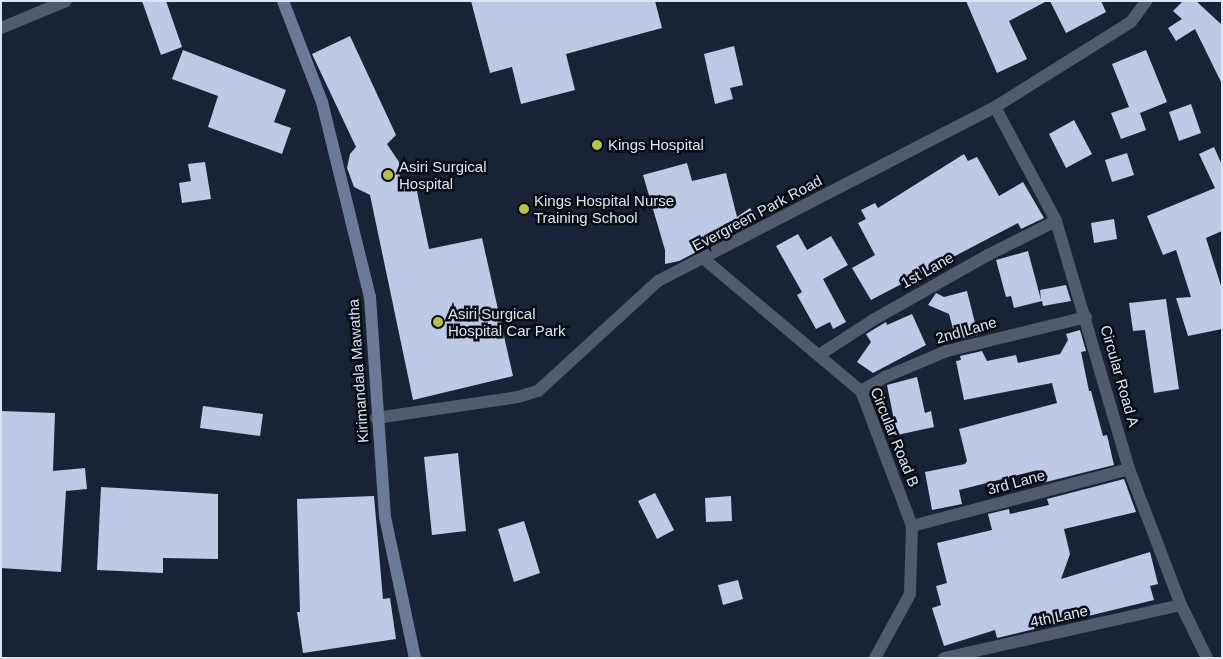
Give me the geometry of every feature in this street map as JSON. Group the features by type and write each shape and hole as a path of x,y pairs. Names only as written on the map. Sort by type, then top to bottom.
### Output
{"main road":[{"name":"Kirimandala Mawatha","path":"283,1 322,102 370,297 376,418 384,517 415,658"}],"street":[{"path":"1,28 66,1"},
{"name":"Evergreen Park Road","path":"376,418 518,397 538,391 658,281 704,259 995,107 1131,22 1146,1"},
{"name":"Circular Road A","path":"995,107 1056,221 1086,316 1129,469 1180,605 1207,658"},
{"name":"1st Lane","path":"819,355 881,315 988,254 1056,221"},
{"name":"Circular Road B","path":"704,259 861,391 912,526 910,594 875,658"},
{"name":"2nd Lane","path":"861,391 885,377 947,351 1086,316"},
{"name":"3rd Lane","path":"912,526 1129,469"},
{"name":"4th Lane","path":"944,658 1180,605"}],"building":[{"path":"142,1 166,1 182,47 161,55"},
{"path":"471,1 655,1 662,28 566,54 575,90 521,104 512,67 490,73"},
{"path":"966,1 1047,1 1009,21 1027,59 997,73"},
{"path":"1050,1 1101,1 1106,12 1066,33"},
{"path":"1183,1 1196,1 1222,25 1222,84 1195,29 1176,41 1168,28 1182,19 1173,11"},
{"path":"350,36 396,135 387,144 399,162 400,185 415,182 429,249 482,238 513,376 413,400 370,195 354,187 347,168 350,154 356,147 312,54"},
{"path":"734,46 743,85 730,88 733,99 715,104 704,54"},
{"path":"183,50 286,90 274,122 291,128 282,154 208,127 218,96 172,79"},
{"path":"1146,50 1167,102 1140,113 1146,130 1121,139 1111,113 1129,107 1112,64"},
{"path":"1191,104 1201,133 1179,141 1169,112"},
{"path":"1074,120 1092,154 1066,168 1049,134"},
{"path":"1214,147 1222,165 1222,231 1206,238 1222,289 1222,329 1188,336 1176,298 1191,297 1176,250 1163,255 1147,216 1215,188 1199,154"},
{"path":"1127,153 1134,175 1112,182 1105,160"},
{"path":"964,154 968,161 977,157 999,196 1023,182 1044,218 1021,229 1018,223 871,300 852,268 875,255 858,223 866,219 861,210 875,203 878,208"},
{"path":"205,162 211,199 182,203 179,183 191,181 188,164"},
{"path":"687,163 692,181 726,173 737,217 750,208 758,220 679,261 665,264 665,250 643,175"},
{"path":"1114,219 1117,239 1094,243 1091,223"},
{"path":"798,234 807,250 831,236 848,265 823,279 846,322 833,329 830,322 816,329 797,295 802,292 776,246"},
{"path":"1028,251 1041,300 1040,290 1066,285 1071,301 1043,306 1042,301 1014,308 1011,296 1006,297 996,260"},
{"path":"967,291 978,335 956,340 949,314 928,305 936,293 944,297"},
{"path":"1166,299 1179,389 1154,393 1145,330 1133,331 1129,303"},
{"path":"912,314 926,345 873,373 857,362 871,342 866,334 886,322 887,325"},
{"path":"1080,330 1086,351 1081,352 1089,391 1091,391 1103,436 1107,435 1114,465 1042,483 1038,470 959,490 962,504 932,510 925,472 965,464 967,461 959,429 1057,403 1052,383 964,400 956,361 961,360 960,356 982,351 987,361 1016,355 1018,363 1060,354 1068,340 1066,334"},
{"path":"917,377 925,413 931,411 934,427 897,435 887,385"},
{"path":"203,406 263,414 260,436 200,428"},
{"path":"1,411 55,413 53,471 85,468 87,489 66,491 61,572 1,568"},
{"path":"458,453 466,531 432,535 424,457"},
{"path":"1124,479 1136,512 1064,529 1070,554 1061,579 1150,552 1158,584 1150,586 1154,600 997,638 995,630 944,646 932,608 941,605 936,586 947,583 937,543 992,530 988,514 1009,509 1010,514 1049,505 1047,499"},
{"path":"101,487 218,494 218,559 163,558 163,573 97,570"},
{"path":"655,493 674,530 657,539 638,501"},
{"path":"374,496 383,599 390,598 396,639 303,653 297,612 300,612 297,499"},
{"path":"731,496 732,521 706,522 705,498"},
{"path":"524,521 540,573 514,582 498,529"},
{"path":"738,580 743,599 723,605 718,585"}],"place":[{"name":"Kings Hospital","path":"597,145"},
{"name":"Asiri Surgical Hospital","path":"388,175"},
{"name":"Kings Hospital Nurse Training School","path":"524,209"},
{"name":"Asiri Surgical Hospital Car Park","path":"438,322"}]}
